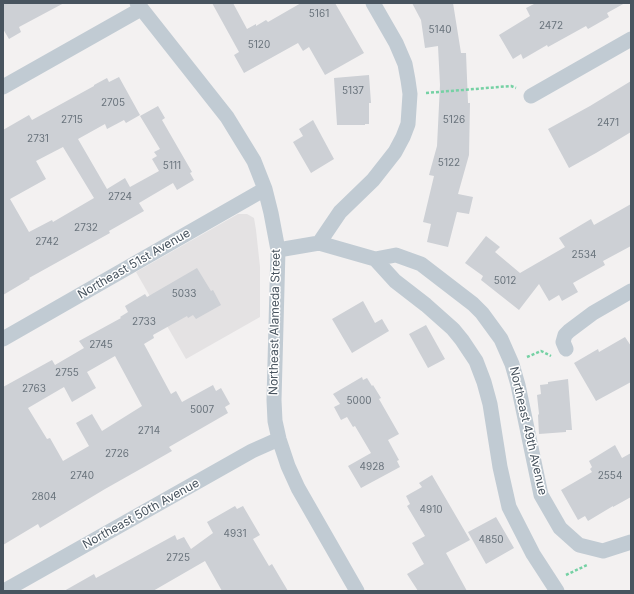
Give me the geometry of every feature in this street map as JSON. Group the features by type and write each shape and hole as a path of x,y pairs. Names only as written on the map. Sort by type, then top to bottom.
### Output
{"street":[{"path":"320,242 340,212 373,180 395,152 408,124 410,94 405,64 396,43 373,3"},
{"path":"3,87 139,6"},
{"name":"Northeast Alameda Street","path":"139,6 227,117 254,161 265,189 278,250 274,400 275,421 279,439 288,466 298,488 357,591"},
{"path":"531,96 631,39"},
{"name":"Northeast 51st Avenue","path":"3,339 265,189"},
{"path":"278,250 320,242 375,259 395,281 426,305 453,329 476,361 484,382 490,404 508,507 533,554 554,587"},
{"name":"Northeast 49th Avenue","path":"375,259 396,255 421,264 473,304 482,313 501,339 512,364 518,385 541,495 560,528 579,546 602,551 631,542"},
{"path":"566,349 563,342 569,331 593,313 631,291"},
{"name":"Northeast 50th Avenue","path":"4,591 252,451 279,439"}],"path":[{"path":"410,94 511,86 531,96"},
{"path":"512,364 541,350 550,357 566,349"},
{"path":"554,587 588,565 593,549"}],"shaded area":[{"path":"238,214 247,214 254,218 260,267 260,317 186,359 136,272"}],"building":[{"path":"3,3 64,3 19,27 21,32 9,39 3,29"},
{"path":"212,3 233,3 247,29 266,20 268,22 301,3 335,3 364,53 325,75 309,47 303,51 298,43 244,73 234,55 239,52"},
{"path":"412,3 453,3 461,53 466,53 468,103 470,103 469,155 458,194 473,197 469,214 457,212 448,247 427,242 431,224 423,222 434,176 429,175 437,146 440,85 438,46 425,48 421,20"},
{"path":"536,3 625,3 607,13 609,17 588,29 586,26 548,47 547,45 523,59 521,54 513,59 499,35 530,16 526,8"},
{"path":"369,75 371,103 369,103 369,124 337,125 334,78"},
{"path":"119,77 140,115 126,123 124,120 107,129 105,124 78,139 107,189 125,178 130,187 159,171 152,159 157,156 154,152 160,149 140,116 158,106 165,118 162,120 192,172 190,173 194,180 177,190 173,183 139,203 144,211 109,231 110,233 29,278 30,279 3,295 3,130 29,115 32,120 107,78 109,82","holes":["63,147 94,198 53,222 52,220 29,232 10,199 46,179 36,161"]},
{"path":"631,81 631,132 569,168 548,129"},
{"path":"313,120 334,159 311,173 293,142 303,136 299,129"},
{"path":"631,204 631,246 603,261 605,265 573,283 578,292 562,301 559,295 549,301 539,284 519,310 481,280 483,276 465,263 486,236 500,247 495,252 520,273 565,247 559,238 591,219 594,225"},
{"path":"197,268 211,291 213,290 221,305 196,319 193,315 188,318 187,316 153,335 154,338 144,344 171,394 176,391 182,402 213,385 216,391 221,388 230,404 225,407 228,413 169,447 172,451 40,528 38,524 3,545 3,387 52,360 55,365 84,348 79,341 121,318 120,317 128,312 125,306 145,294 147,297","holes":["115,356 142,406 102,431 92,414 76,423 89,446 63,461 50,438 47,439 28,408 64,387 72,402 96,388 87,372"]},
{"path":"363,301 375,323 382,319 389,331 352,353 332,319"},
{"path":"426,325 445,359 428,368 409,334"},
{"path":"625,337 631,346 631,382 596,401 574,363 598,349 599,352"},
{"path":"362,377 363,380 367,378 372,386 373,385 381,398 379,399 399,434 388,440 399,460 397,461 400,467 361,488 348,466 371,453 355,426 353,427 347,417 341,420 334,407 340,404 333,394"},
{"path":"568,379 572,430 566,430 566,432 539,434 537,395 541,394 540,385 548,384 548,382"},
{"path":"615,445 622,458 631,453 631,497 588,521 585,516 578,520 561,490 592,472 590,469 592,467 589,461"},
{"path":"432,475 470,540 446,553 467,591 418,591 407,574 424,564 412,543 425,536 407,506 410,504 406,496 422,487 419,483"},
{"path":"235,506 237,509 243,506 260,535 253,539 269,566 272,564 288,591 222,591 205,561 153,591 64,591 94,574 96,578 175,535 177,540 184,537 191,549 213,533 207,522"},
{"path":"496,517 514,548 486,564 468,532"}]}
